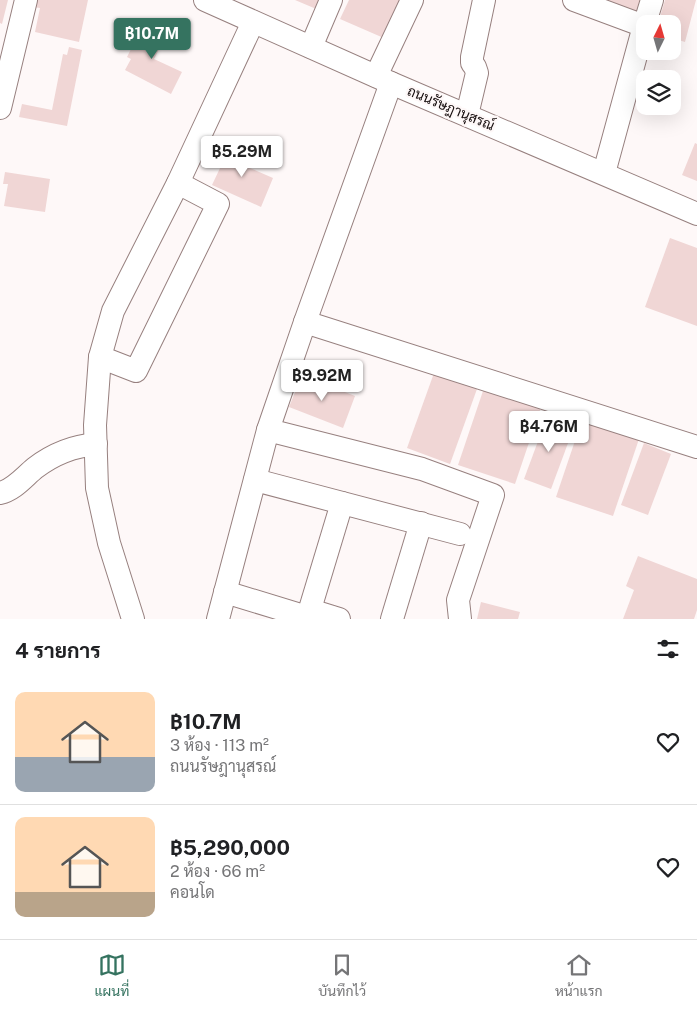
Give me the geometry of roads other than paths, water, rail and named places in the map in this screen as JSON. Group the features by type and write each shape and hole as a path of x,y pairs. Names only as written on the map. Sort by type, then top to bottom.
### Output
{"street":[{"path":"0,108 26,0"},
{"name":"ถนนรัษฎานุสรณ์","path":"205,0 697,214"},
{"path":"311,47 331,0"},
{"path":"218,619 268,430 305,322 383,79 412,0"},
{"path":"468,115 477,73 476,67 472,63 472,57 484,0"},
{"path":"574,0 636,23"},
{"path":"647,15 652,0"},
{"path":"134,619 109,542 97,488 95,425 100,357 113,311 178,183 253,22"},
{"path":"604,174 636,56"},
{"path":"100,357 136,371 218,204 178,183"},
{"path":"305,322 697,447"},
{"path":"268,430 422,469 493,495 458,600 460,619"},
{"path":"0,493 7,491 36,467 57,454 82,445 96,444"},
{"path":"255,480 460,534"},
{"path":"308,615 342,503"},
{"path":"392,619 420,523"},
{"path":"225,592 308,615 339,619"}]}
